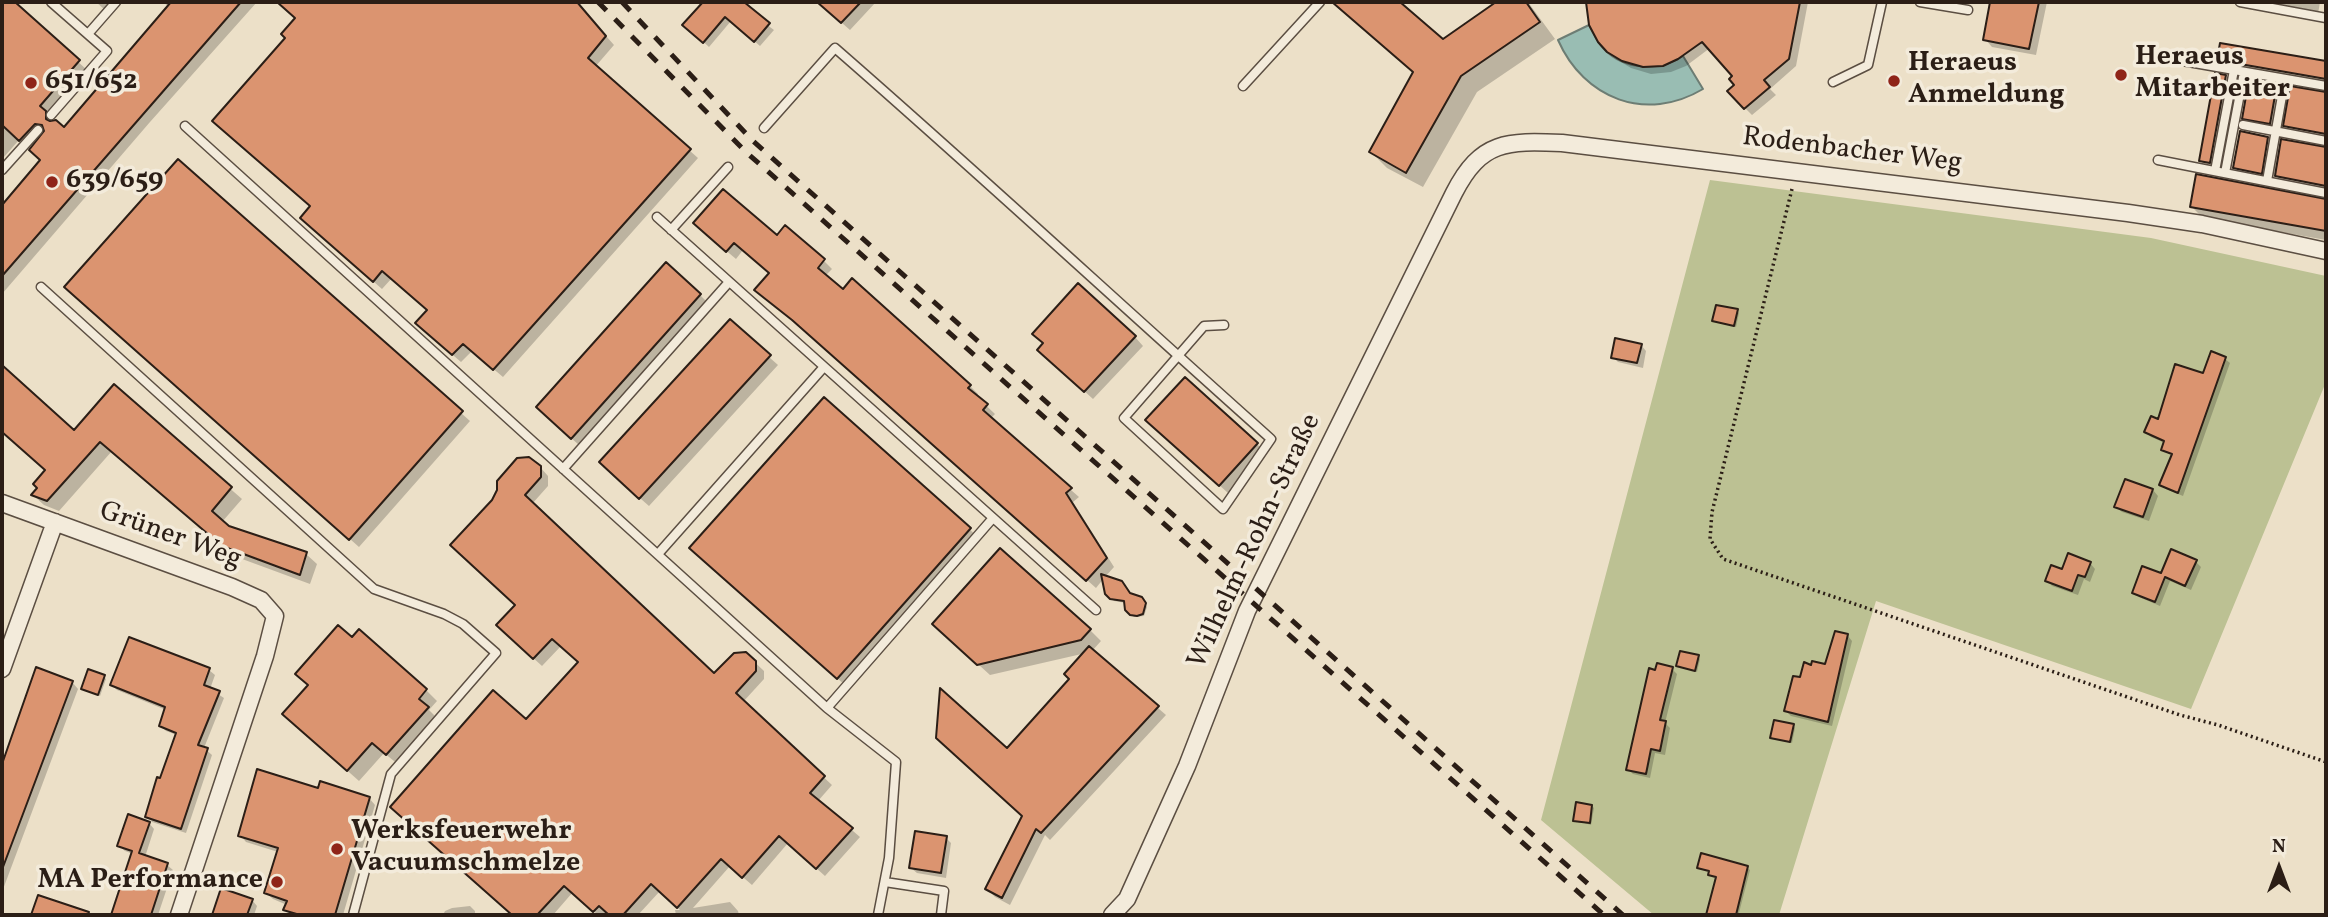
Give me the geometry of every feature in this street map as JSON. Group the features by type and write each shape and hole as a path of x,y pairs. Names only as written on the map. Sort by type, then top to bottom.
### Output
{"street":[{"name":"Rodenbacher Weg","path":"1424,250 1472,162 1505,145 1528,142 1562,143 1797,171 2152,217 2281,240 2326,251"},
{"name":"Wilhelm-Rohn-Straße","path":"1112,915 1127,907 1187,766 1247,611 1424,250"},
{"name":"Grüner Weg","path":"2,503 232,587 261,600 275,616 265,656 179,915"},
{"path":"2,670 55,522"}],"lane":[{"path":"51,2 107,51 51,115"},
{"path":"88,34 116,2"},
{"path":"1243,86 1320,2"},
{"path":"1833,82 1868,65 1882,2"},
{"path":"1920,2 1968,10"},
{"path":"2240,2 2326,18"},
{"path":"764,128 835,48 1178,356 1271,439 1223,509 1124,418 1178,356 1204,326 1224,325"},
{"path":"2176,60 2326,86"},
{"path":"2215,171 2234,70"},
{"path":"2225,173 2244,72"},
{"path":"2267,181 2285,79"},
{"path":"2243,125 2326,141"},
{"path":"185,126 827,708 896,762 885,881 878,915"},
{"path":"3,166 38,130"},
{"path":"2158,160 2326,193"},
{"path":"671,230 728,167"},
{"path":"657,217 1096,610"},
{"path":"563,469 729,282"},
{"path":"41,287 374,589 444,614 463,624 496,653 391,774 353,915"},
{"path":"658,554 823,368"},
{"path":"827,708 993,518"},
{"path":"885,881 944,891 941,915"}],"path":[{"path":"1797,171 1713,512 1710,539 1723,559 2326,762"}],"green space":[{"path":"1710,180 2151,238 2326,276 2326,382 2191,709 1876,601 1779,915 1654,915 1541,820"}],"water":[{"path":"1589,25 1604,49 1612,56 1632,65 1664,65 1683,56 1703,89 1681,99 1660,104 1639,104 1600,90 1569,60 1558,40"}],"building":[{"path":"2,2 15,2 80,60 40,106 46,111 46,119 56,120 64,127 171,2 241,2 2,276 2,205 40,160 29,150 44,131 42,125 35,124 19,141 2,125"},
{"path":"277,2 577,2 606,36 588,58 691,149 493,370 463,344 452,355 415,323 427,310 382,271 373,282 300,218 310,206 212,121 285,38 281,34 295,18"},
{"path":"703,2 744,2 770,23 754,42 725,17 703,43 682,25"},
{"path":"817,2 861,2 841,23"},
{"path":"1332,2 1400,2 1443,39 1496,2 1526,2 1540,22 1461,76 1406,173 1369,152 1413,72"},
{"path":"1586,2 1800,2 1789,59 1764,80 1770,87 1744,109 1727,91 1734,85 1729,79 1732,76 1702,42 1663,66 1643,67 1622,61 1607,52 1598,42 1589,25"},
{"path":"1990,2 2039,2 2029,49 1983,40"},
{"path":"2220,43 2326,61 2326,79 2217,60"},
{"path":"2215,73 2226,75 2210,163 2199,161"},
{"path":"2249,79 2277,84 2270,124 2242,119"},
{"path":"2290,86 2326,92 2326,134 2283,126"},
{"path":"2240,131 2268,137 2262,174 2233,168"},
{"path":"2281,139 2326,147 2326,186 2275,176"},
{"path":"178,159 463,411 349,540 64,287"},
{"path":"2196,174 2326,199 2326,231 2190,207"},
{"path":"723,189 777,235 785,225 825,259 818,268 843,289 852,278 971,385 968,388 988,404 983,410 1072,488 1066,493 1107,558 1086,581 792,320 754,290 769,273 734,243 726,252 693,223"},
{"path":"666,262 701,294 571,439 536,407"},
{"path":"1078,283 1136,336 1084,392 1037,350 1043,343 1032,334"},
{"path":"1716,305 1738,309 1734,326 1712,321"},
{"path":"730,319 771,355 639,499 599,462"},
{"path":"1615,338 1642,344 1637,363 1611,358"},
{"path":"2211,351 2226,357 2178,493 2159,485 2172,454 2161,450 2164,441 2144,432 2151,416 2158,419 2175,364 2203,373"},
{"path":"2,365 74,430 114,384 232,487 212,511 229,526 307,552 300,575 222,546 100,442 47,501 31,495 37,488 33,484 45,470 2,432"},
{"path":"1185,377 1258,443 1219,486 1145,420"},
{"path":"824,397 971,528 837,679 689,548"},
{"path":"529,457 541,466 541,477 525,495 714,673 734,653 746,652 756,661 756,671 736,693 825,776 810,793 853,828 816,869 779,836 742,878 721,859 677,908 651,884 623,915 609,915 599,906 593,912 564,886 537,915 512,915 390,807 493,690 526,719 578,662 552,639 533,659 496,625 515,605 450,545 492,500 497,490 497,481 517,458"},
{"path":"2125,479 2153,489 2143,517 2114,507"},
{"path":"1000,548 1091,629 1081,640 977,665 932,624"},
{"path":"2171,549 2197,560 2185,586 2165,577 2155,602 2132,593 2142,566 2161,573"},
{"path":"2068,553 2091,562 2085,577 2078,575 2072,591 2045,581 2051,565 2062,569"},
{"path":"1101,574 1122,581 1130,593 1142,597 1146,603 1143,614 1130,615 1125,610 1124,601 1110,599 1105,594"},
{"path":"338,625 352,637 359,629 427,689 419,699 429,707 386,755 372,743 347,771 282,714 308,685 295,674"},
{"path":"1835,631 1848,634 1828,722 1784,711 1793,676 1800,677 1804,662 1811,665 1812,661 1825,664"},
{"path":"129,637 210,668 204,685 220,691 198,745 208,748 181,829 145,817 157,777 160,778 176,733 159,726 165,707 110,685"},
{"path":"1089,646 1159,706 1041,833 1036,829 1002,898 985,889 1022,816 936,738 940,688 1007,748 1069,679 1064,674"},
{"path":"1680,651 1699,655 1695,671 1676,666"},
{"path":"1657,663 1673,667 1660,720 1666,721 1660,751 1651,749 1646,774 1626,770 1649,668 1655,670"},
{"path":"36,667 73,681 3,867 2,764"},
{"path":"88,669 105,675 98,695 81,689"},
{"path":"1774,720 1794,724 1790,742 1770,738"},
{"path":"257,769 318,788 320,781 370,797 335,915 300,915 283,910 287,901 264,893 278,848 238,836"},
{"path":"1576,802 1592,805 1590,823 1573,821"},
{"path":"128,814 150,822 139,853 168,863 151,915 111,915 132,851 117,846"},
{"path":"915,831 947,836 941,873 909,868"},
{"path":"1701,853 1748,866 1736,915 1706,915 1716,877 1708,875 1709,871 1697,868"},
{"path":"221,888 253,899 247,915 212,915"},
{"path":"38,895 89,912 88,915 31,915"}],"railway":[{"path":"598,2 746,152 1604,915"},
{"path":"622,2 753,141 1623,915"}],"place":[{"name":"Heraeus Mitarbeiter","path":"2121,75"},
{"name":"Heraeus Anmeldung","path":"1894,81"},
{"name":"651/652","path":"31,83"},
{"name":"639/659","path":"52,182"},
{"name":"Werksfeuerwehr Vacuumschmelze","path":"337,849"},
{"name":"MA Performance","path":"277,882"}]}
